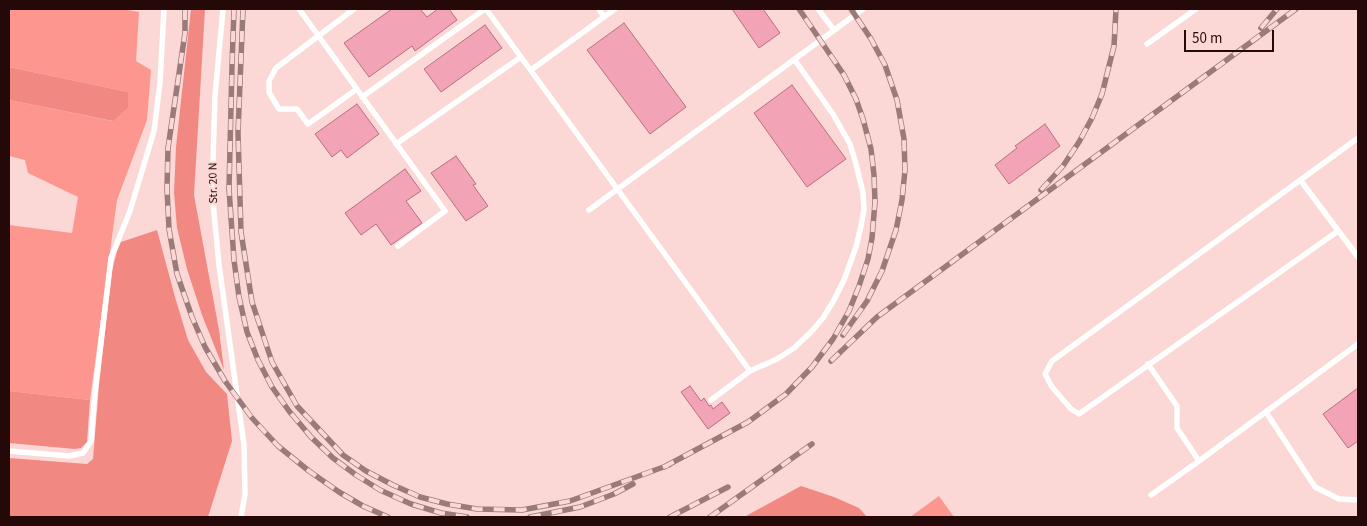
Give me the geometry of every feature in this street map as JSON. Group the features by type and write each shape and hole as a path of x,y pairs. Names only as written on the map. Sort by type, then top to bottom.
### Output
{"lane":[{"path":"9,451 68,456 83,453 91,441 111,258 130,211 154,131 160,83 164,9"},
{"name":"Str. 20 N","path":"223,9 215,96 212,192 219,265 244,445 245,494 241,517"},
{"path":"299,9 445,211 398,246"},
{"path":"354,9 276,68 269,81 269,92 279,109 297,109 308,124 357,89"},
{"path":"362,97 485,9 750,371"},
{"path":"598,9 604,17"},
{"path":"531,70 615,9"},
{"path":"818,9 834,30"},
{"path":"589,210 862,9"},
{"path":"1147,44 1196,9"},
{"path":"396,144 521,56"},
{"path":"711,400 750,371 794,348 812,332 834,300 849,267 857,240 864,209 863,193 850,144 794,59"},
{"path":"1338,231 1079,414 1071,409 1052,387 1045,374 1052,361 1358,138"},
{"path":"1301,181 1358,257"},
{"path":"1151,495 1199,462 1358,344"},
{"path":"1148,364 1178,406 1177,428 1199,462"},
{"path":"1266,412 1315,486 1339,499 1358,500"}],"shaded area":[{"path":"9,9 122,9 139,12 136,61 151,70 147,120 117,200 90,400 9,391 9,225 72,233 78,197 28,173 25,160 9,156 9,100 112,121 128,108 128,92 9,67"},
{"path":"191,9 205,9 194,195 219,330 224,370 202,315 187,269 177,228 174,193 176,147"},
{"path":"9,67 128,92 128,108 113,121 9,100"},
{"path":"157,230 188,340 206,372 227,394 232,441 208,517 9,517 9,458 87,464 93,459 112,271 117,251 121,242"},
{"path":"9,391 90,400 87,442 81,448 75,449 9,443"},
{"path":"801,486 859,508 867,517 744,517"},
{"path":"939,496 954,517 910,517"}],"building":[{"path":"392,9 420,9 427,17 438,9 449,9 457,20 415,51 412,46 369,77 344,43"},
{"path":"732,9 763,9 780,33 759,48"},
{"path":"624,23 686,107 650,134 587,50"},
{"path":"485,25 502,48 441,92 424,69"},
{"path":"792,85 846,159 807,187 754,113"},
{"path":"357,104 379,134 347,158 341,150 332,157 315,134"},
{"path":"1045,124 1060,146 1009,184 995,165 1017,148 1015,146"},
{"path":"456,156 476,184 473,185 488,206 466,221 431,173"},
{"path":"405,169 421,191 406,201 422,223 391,245 376,224 361,235 345,213"},
{"path":"690,386 701,401 704,398 713,409 722,402 730,413 708,429 681,392"},
{"path":"1358,388 1358,441 1348,448 1323,414"}],"railway":[{"path":"185,9 185,33 168,148 167,189 169,229 177,274 192,317 205,347 225,381 252,418 278,446 339,492 363,506 388,517"},
{"path":"234,9 229,189 234,260 239,297 247,332 258,360 272,387 289,411 311,437 333,458 380,490 411,504 441,513 467,517"},
{"path":"243,9 238,133 241,232 252,302 272,362 297,406 343,455 366,471 420,497 477,509 522,510 570,501 669,465"},
{"path":"664,467 748,422 786,394 812,367 833,339 849,311 868,259 875,202 871,149 863,119 856,99 844,75 799,9"},
{"path":"843,335 867,301 882,271 896,230 905,170 904,139 897,100 885,65 871,39 851,9"},
{"path":"1041,190 1063,166 1079,142 1102,94 1114,46 1116,9"},
{"path":"1261,28 1277,9"},
{"path":"831,361 877,317 1296,9"},
{"path":"710,517 812,444"},
{"path":"530,517 580,507 614,494 633,484"},
{"path":"670,517 728,487"}]}
